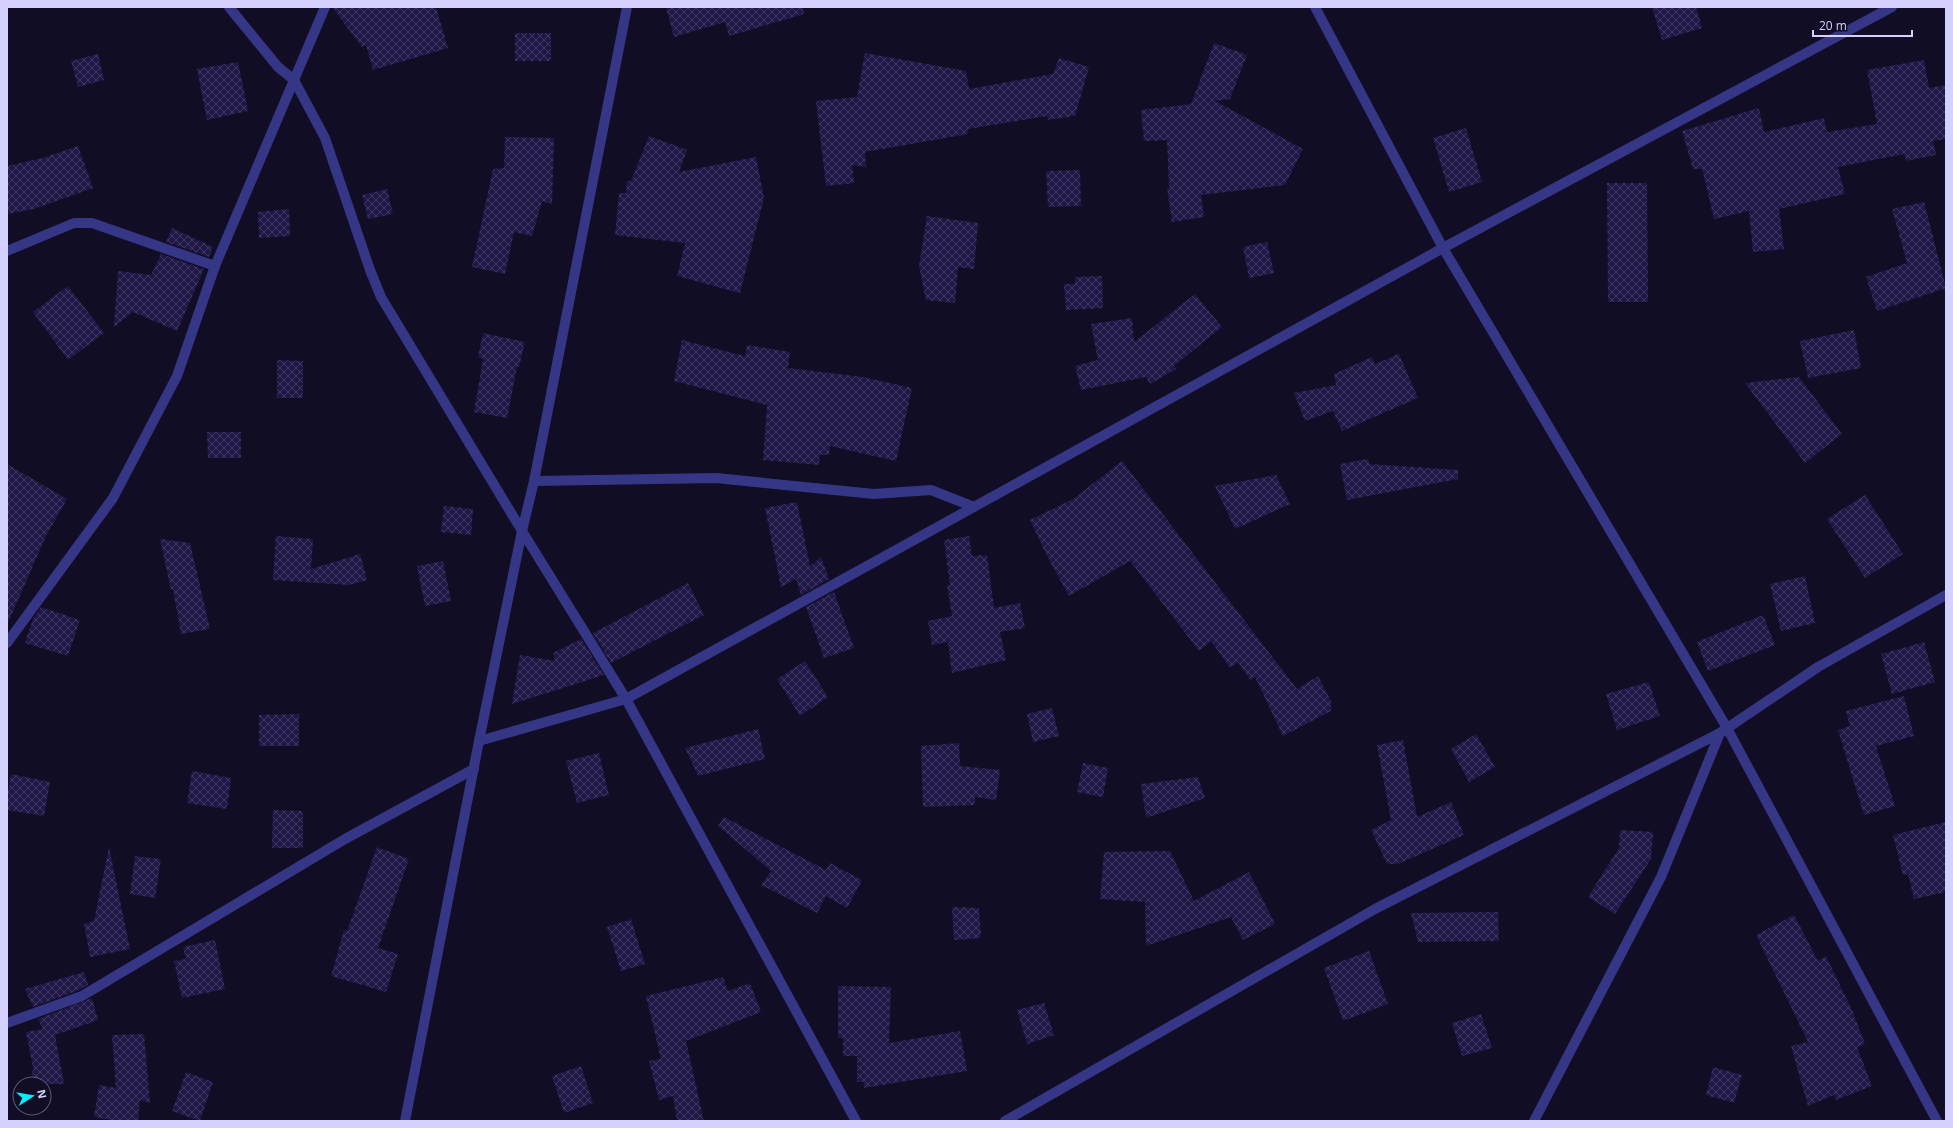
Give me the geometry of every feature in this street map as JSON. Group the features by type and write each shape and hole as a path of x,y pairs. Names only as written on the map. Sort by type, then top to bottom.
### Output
{"street":[{"path":"229,7 278,67 294,80 325,138 370,270 381,297 522,531 626,699 856,1121"},
{"path":"7,643 114,498 177,376 215,266 325,7"},
{"path":"405,1121 474,769 478,741 522,531 534,481 627,7"},
{"path":"1315,7 1443,248 1724,730 1937,1121"},
{"path":"478,741 626,699 1443,248 1892,7"},
{"path":"7,251 74,223 92,223 215,266"},
{"path":"534,481 716,478 874,494 932,490 974,507"},
{"path":"1005,1121 1375,909 1724,730 1818,667 1946,595"},
{"path":"1534,1121 1661,877 1724,730"},
{"path":"7,1023 82,996 345,839 474,769"}],"building":[{"path":"332,7 436,7 448,48 373,70 366,45 362,47"},
{"path":"666,7 803,7 804,14 729,36 725,22 674,37"},
{"path":"1652,7 1696,7 1702,28 1662,40"},
{"path":"515,33 551,33 551,61 515,61"},
{"path":"1214,43 1247,55 1230,99 1215,101 1303,149 1285,185 1201,195 1204,217 1172,222 1167,188 1169,188 1167,140 1144,141 1141,110 1191,104"},
{"path":"865,53 966,71 969,89 1053,74 1059,58 1089,67 1075,116 1048,120 1047,116 968,129 968,134 865,152 866,167 852,165 854,183 826,186 816,101 857,97"},
{"path":"98,54 104,80 78,87 71,61"},
{"path":"1924,60 1929,88 1946,85 1946,139 1933,141 1936,155 1906,161 1904,154 1838,167 1845,194 1779,209 1784,249 1753,252 1749,211 1714,219 1702,169 1693,169 1682,131 1759,108 1764,132 1824,118 1827,132 1877,124 1867,70"},
{"path":"238,62 248,111 207,120 197,69"},
{"path":"1466,128 1482,182 1449,192 1433,138"},
{"path":"649,136 687,150 679,172 756,157 764,198 740,293 677,276 685,243 615,235 619,193 626,193 627,181 631,181"},
{"path":"505,137 554,138 552,204 542,201 532,236 514,232 505,274 472,267 493,169 504,168"},
{"path":"78,146 93,188 34,209 7,214 7,166 43,158"},
{"path":"1080,170 1081,206 1048,207 1046,171"},
{"path":"1607,183 1647,183 1648,302 1608,302"},
{"path":"387,189 393,214 368,219 362,195"},
{"path":"1924,202 1946,288 1877,311 1866,277 1907,263 1892,209"},
{"path":"289,209 290,236 259,238 258,212"},
{"path":"927,216 978,223 974,269 958,267 955,303 926,300 919,266"},
{"path":"172,228 213,247 209,257 166,242"},
{"path":"1267,242 1274,273 1249,278 1243,247"},
{"path":"161,254 204,269 177,331 133,312 114,327 118,271 151,275"},
{"path":"1102,276 1103,308 1066,310 1064,284 1075,284 1075,277"},
{"path":"68,286 104,333 68,360 33,312"},
{"path":"1195,294 1222,327 1174,366 1176,369 1150,384 1146,377 1081,390 1075,366 1098,360 1091,324 1132,318 1134,342"},
{"path":"1854,330 1861,368 1808,378 1800,341"},
{"path":"483,333 525,342 519,367 517,367 507,418 474,412 483,359 478,357"},
{"path":"682,340 745,356 747,345 790,352 788,368 863,377 912,388 896,461 830,446 829,455 820,455 819,465 763,460 767,405 674,381"},
{"path":"1399,354 1418,398 1342,431 1333,411 1305,421 1294,393 1336,385 1334,374 1372,357 1375,364"},
{"path":"277,360 303,361 303,398 277,398"},
{"path":"1799,377 1842,434 1805,463 1745,383"},
{"path":"207,432 241,432 241,458 208,458"},
{"path":"1368,459 1369,464 1458,470 1458,479 1347,500 1340,464"},
{"path":"1122,461 1297,689 1318,676 1331,701 1331,711 1283,736 1255,677 1250,680 1238,662 1230,668 1211,641 1199,651 1130,561 1069,596 1047,556 1030,520 1073,499"},
{"path":"7,464 67,499 46,536 7,625"},
{"path":"1276,475 1290,504 1235,529 1215,486"},
{"path":"1865,495 1903,554 1865,578 1827,519"},
{"path":"797,502 810,566 821,557 829,579 801,595 796,579 781,587 765,508"},
{"path":"444,506 473,509 471,535 441,532"},
{"path":"276,536 313,539 311,569 360,554 367,580 349,585 273,580"},
{"path":"969,536 972,556 987,555 994,608 1020,603 1025,628 1000,632 1006,660 952,673 948,642 932,645 928,621 952,616 947,585 950,585 944,540"},
{"path":"160,539 190,543 210,629 181,634 173,589 171,590"},
{"path":"443,561 451,601 425,606 417,566"},
{"path":"1805,576 1815,623 1781,631 1770,584"},
{"path":"688,583 704,615 611,663 593,633"},
{"path":"834,592 854,648 824,658 806,607"},
{"path":"41,607 80,620 68,656 25,643 33,619"},
{"path":"1763,615 1775,645 1708,671 1697,642"},
{"path":"581,639 604,675 512,704 520,655 555,661 553,653"},
{"path":"1924,642 1935,682 1892,694 1881,654"},
{"path":"805,661 828,697 800,716 777,679"},
{"path":"1649,682 1660,716 1617,730 1606,694"},
{"path":"1904,696 1914,736 1876,746 1895,806 1864,815 1838,730 1850,726 1846,711"},
{"path":"1052,708 1059,736 1033,742 1027,714"},
{"path":"299,714 299,746 259,746 259,715"},
{"path":"758,729 765,759 698,776 685,748"},
{"path":"1476,734 1495,767 1469,782 1451,749"},
{"path":"1403,740 1417,817 1451,802 1464,835 1398,864 1387,864 1371,830 1391,820 1377,745"},
{"path":"959,743 960,766 1000,770 996,800 975,797 975,805 923,807 921,746"},
{"path":"599,753 609,795 577,803 566,761"},
{"path":"1083,763 1108,768 1103,797 1077,792"},
{"path":"192,771 231,778 227,809 187,803"},
{"path":"11,774 50,782 44,816 7,810 7,797"},
{"path":"1198,777 1205,798 1146,818 1141,784"},
{"path":"273,810 303,811 303,848 272,848"},
{"path":"724,817 826,870 830,863 862,880 847,908 826,896 817,913 761,885 771,871 718,826"},
{"path":"1946,822 1946,892 1914,899 1908,874 1903,875 1893,835"},
{"path":"1620,830 1653,832 1651,859 1615,914 1588,897 1619,848"},
{"path":"109,847 130,949 90,957 84,924 94,921"},
{"path":"377,847 409,859 378,948 398,954 386,992 331,976 344,930 347,931"},
{"path":"1170,851 1194,901 1249,872 1275,924 1243,940 1231,917 1146,946 1145,902 1100,899 1104,852"},
{"path":"135,856 161,859 155,898 130,894"},
{"path":"952,907 979,908 981,938 954,940"},
{"path":"1498,912 1499,941 1418,942 1411,913"},
{"path":"1794,915 1818,961 1826,956 1852,1010 1865,1044 1857,1047 1872,1086 1836,1100 1834,1095 1808,1106 1791,1046 1808,1042 1756,935"},
{"path":"631,919 645,964 621,971 607,927"},
{"path":"215,940 225,989 182,998 174,961 186,959 183,947"},
{"path":"1369,951 1388,1004 1343,1021 1324,968"},
{"path":"84,972 88,985 79,990 33,1007 25,989"},
{"path":"723,977 728,991 750,983 761,1012 686,1041 704,1121 677,1121 673,1096 659,1100 649,1061 661,1059 646,996"},
{"path":"838,986 891,987 889,1043 960,1031 967,1071 864,1088 864,1082 857,1082 857,1056 843,1056 843,1038 838,1038"},
{"path":"92,998 98,1020 55,1035 64,1084 52,1084 52,1076 32,1076 33,1067 26,1032 43,1029 38,1019"},
{"path":"1044,1003 1054,1035 1027,1044 1017,1010"},
{"path":"1481,1014 1492,1048 1462,1056 1452,1023"},
{"path":"144,1034 150,1103 140,1100 138,1121 118,1121 94,1117 99,1085 116,1088 112,1035"},
{"path":"581,1066 593,1103 564,1113 552,1076"},
{"path":"1713,1067 1742,1075 1734,1103 1706,1095"},
{"path":"186,1072 213,1082 200,1121 172,1111"}]}
